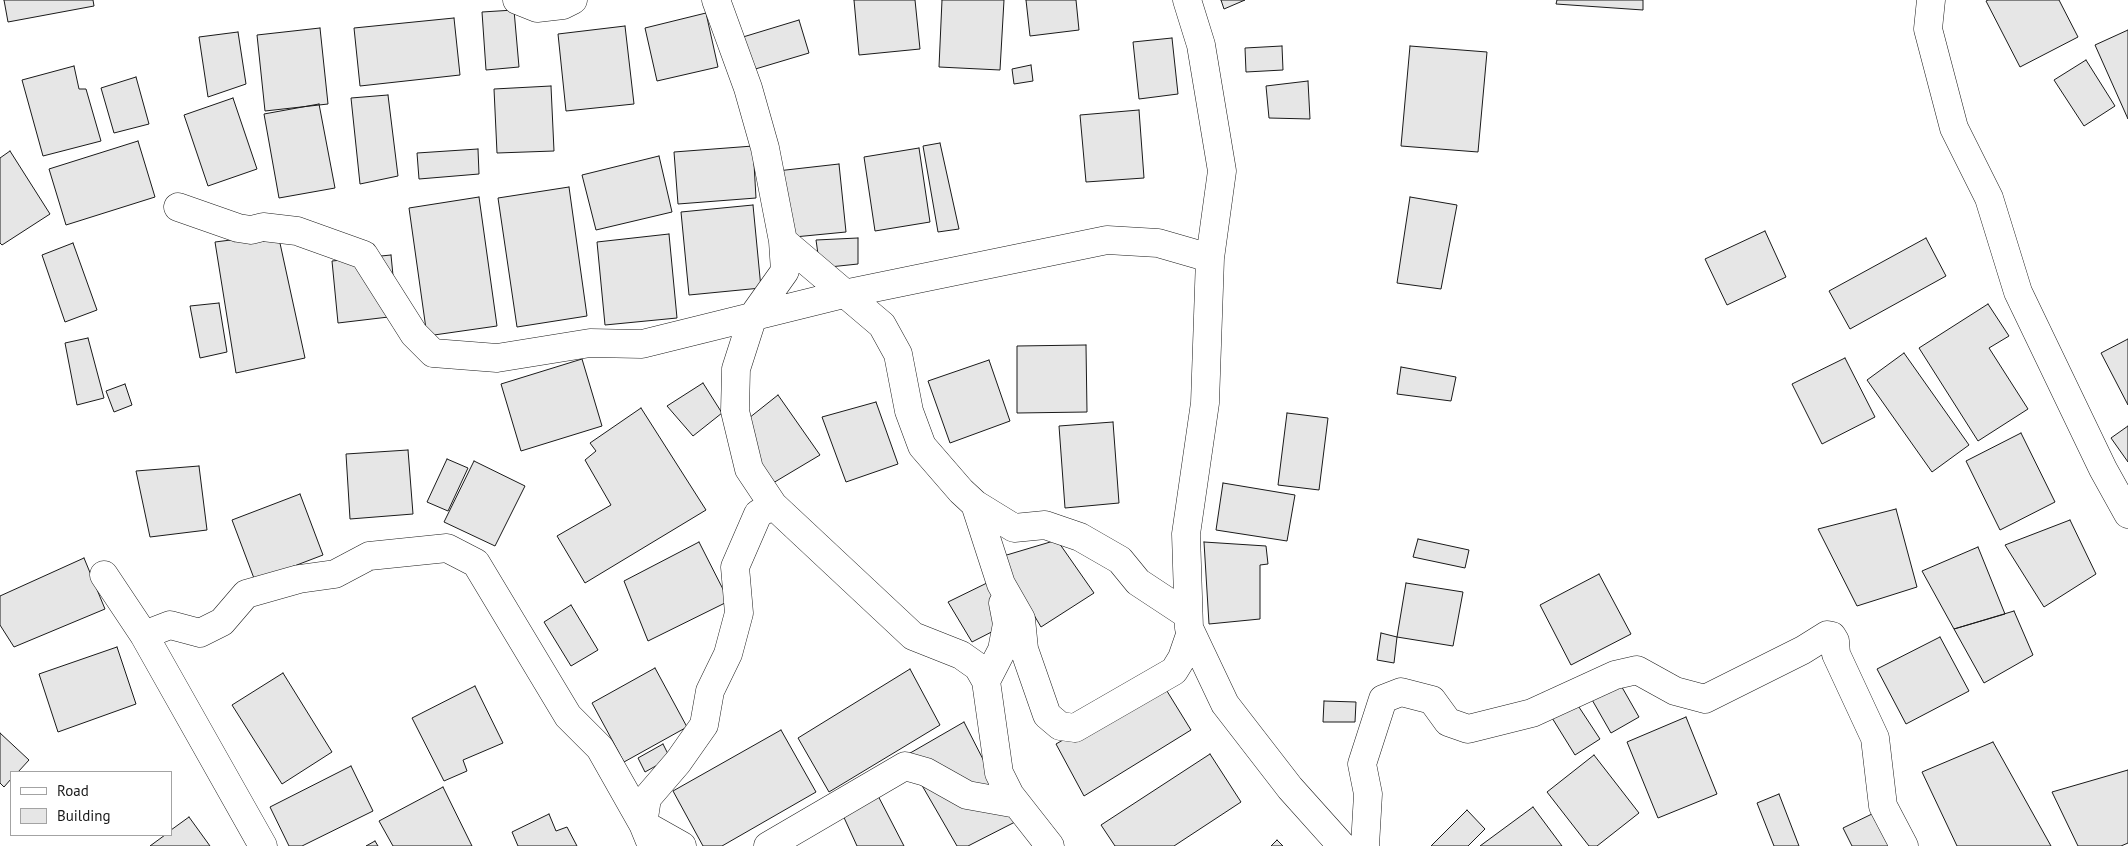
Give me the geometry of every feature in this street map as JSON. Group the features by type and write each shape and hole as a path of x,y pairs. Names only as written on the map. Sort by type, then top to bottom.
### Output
{"street":[{"path":"517,0 537,8 563,5 573,0"},
{"path":"716,0 748,88 762,139 783,242 785,271 753,316 736,369 735,411 749,469 774,505 913,636 961,655 978,667 986,681 1000,773 1017,804 1050,846"},
{"path":"1000,584 1021,618 1024,649 1047,715 1060,726 1075,728 1174,671 1182,658 1190,624 1186,534 1205,403 1210,258 1222,171 1201,45 1187,0"},
{"path":"1931,0 1928,29 1954,128 1989,198 2018,292 2103,469 2128,514"},
{"path":"178,207 238,228 251,230 263,227 297,231 364,255 414,334 433,353 497,358 590,343 642,344 844,294 1106,240 1158,243 1210,258"},
{"path":"783,242 882,325 898,354 909,411 922,446 961,491 975,504 1014,528 1045,525 1080,537 1120,560 1138,582 1190,624 1225,704 1290,788 1342,846"},
{"path":"975,504 1000,584 1007,624 1002,650 986,681"},
{"path":"647,835 647,798 678,762 704,725 710,691 728,654 739,613 735,567 758,514 774,505"},
{"path":"144,635 170,625 200,633 222,622 246,594 299,579 335,574 368,556 447,548 476,563 568,716 600,748 647,835 682,846"},
{"path":"104,574 144,635 263,846"},
{"path":"1365,846 1368,794 1362,764 1383,699 1401,692 1432,700 1448,722 1468,729 1532,713 1615,675 1636,670 1675,691 1705,699 1803,650 1826,635 1832,636 1835,641 1836,654 1874,738 1883,806 1904,846"},
{"path":"768,846 905,766 926,772 966,795 1017,804"}],"building":[{"path":"4,0 93,0 94,6 8,22"},
{"path":"854,0 915,0 920,49 859,55"},
{"path":"942,0 1004,0 1000,70 939,67"},
{"path":"1026,0 1076,0 1079,30 1030,36"},
{"path":"1221,0 1245,0 1224,9"},
{"path":"1557,0 1643,0 1643,10 1556,4"},
{"path":"2059,0 2078,37 2020,67 1986,1"},
{"path":"514,10 519,67 486,70 482,12"},
{"path":"706,13 718,67 657,81 645,28"},
{"path":"454,18 460,75 360,86 354,28"},
{"path":"799,20 809,53 752,70 743,37"},
{"path":"625,26 634,104 566,111 558,34"},
{"path":"320,28 328,104 265,111 257,35"},
{"path":"2128,30 2128,119 2095,45"},
{"path":"238,32 246,84 208,97 199,37"},
{"path":"1172,38 1178,94 1139,99 1133,42"},
{"path":"1282,46 1283,70 1246,72 1245,48"},
{"path":"1410,46 1487,52 1478,152 1401,146"},
{"path":"2086,60 2115,106 2084,126 2054,80"},
{"path":"1031,65 1033,81 1014,84 1012,69"},
{"path":"74,66 79,89 86,89 101,141 43,156 22,80"},
{"path":"136,77 149,124 114,133 101,88"},
{"path":"1308,81 1310,119 1269,118 1266,86"},
{"path":"551,86 554,151 497,153 494,89"},
{"path":"388,95 398,176 360,184 351,98"},
{"path":"233,98 257,169 208,186 184,115"},
{"path":"319,104 335,188 279,198 264,114"},
{"path":"1139,110 1144,178 1086,182 1080,115"},
{"path":"138,141 155,197 66,225 49,169"},
{"path":"940,143 959,229 938,232 923,146"},
{"path":"753,146 756,198 678,204 674,152"},
{"path":"919,148 930,222 875,231 864,157"},
{"path":"478,149 479,174 419,179 417,153"},
{"path":"10,151 50,214 2,245 0,243 0,158"},
{"path":"659,156 672,212 596,230 582,175"},
{"path":"839,164 846,232 784,238 777,171"},
{"path":"569,187 587,316 517,327 498,198"},
{"path":"479,197 497,326 427,336 409,208"},
{"path":"1410,197 1457,205 1441,289 1397,283"},
{"path":"753,205 761,288 689,295 681,212"},
{"path":"1765,231 1786,277 1727,305 1705,259"},
{"path":"278,234 305,358 236,373 215,242"},
{"path":"669,234 677,318 605,325 597,242"},
{"path":"858,238 858,264 820,268 816,240"},
{"path":"1926,238 1946,276 1850,329 1829,291"},
{"path":"73,243 97,310 65,322 42,255"},
{"path":"391,255 397,316 338,323 332,261"},
{"path":"219,303 227,352 200,358 190,306"},
{"path":"1988,304 2009,336 1989,348 2028,409 1978,441 1919,348"},
{"path":"88,338 104,398 77,405 65,343"},
{"path":"2128,339 2128,405 2101,353"},
{"path":"1086,345 1087,412 1017,413 1017,346"},
{"path":"1904,353 1969,445 1932,472 1867,380"},
{"path":"1845,358 1875,417 1822,444 1792,384"},
{"path":"582,359 602,426 521,451 501,384"},
{"path":"989,360 1010,421 950,443 928,381"},
{"path":"1401,367 1456,377 1451,401 1397,394"},
{"path":"703,383 722,413 693,436 667,406"},
{"path":"125,384 132,405 114,412 106,391"},
{"path":"778,395 820,455 768,486 744,422"},
{"path":"876,402 898,464 846,482 822,417"},
{"path":"641,408 706,510 585,583 557,536 611,505 585,460 596,451 590,443"},
{"path":"1287,413 1328,418 1319,490 1278,485"},
{"path":"1113,422 1119,503 1065,508 1059,426"},
{"path":"2128,426 2128,462 2111,438"},
{"path":"2021,433 2055,502 2000,530 1966,461"},
{"path":"408,450 413,514 350,519 346,454"},
{"path":"447,459 468,468 448,511 427,502"},
{"path":"474,461 525,486 495,546 444,522"},
{"path":"199,466 207,530 150,537 136,471"},
{"path":"1223,483 1295,495 1287,541 1216,530"},
{"path":"300,494 323,555 255,581 232,520"},
{"path":"1896,509 1917,587 1857,606 1818,529"},
{"path":"2070,520 2096,574 2044,607 2005,545"},
{"path":"1418,539 1469,550 1465,568 1413,557"},
{"path":"1057,540 1094,593 1041,627 1000,557"},
{"path":"699,542 729,601 648,641 624,581"},
{"path":"1204,542 1266,546 1268,564 1260,565 1260,619 1209,624"},
{"path":"1978,547 2005,614 1954,629 1922,571"},
{"path":"84,558 105,609 14,647 0,625 0,596"},
{"path":"1599,574 1631,634 1571,665 1540,605"},
{"path":"989,582 1013,621 972,642 948,602"},
{"path":"1406,583 1463,592 1453,646 1397,637"},
{"path":"571,605 598,650 571,666 544,622"},
{"path":"2014,611 2033,655 1984,683 1954,629"},
{"path":"1381,633 1397,637 1394,663 1377,660"},
{"path":"1940,637 1969,691 1906,724 1877,669"},
{"path":"117,647 136,704 58,732 39,674"},
{"path":"655,668 687,727 624,762 592,703"},
{"path":"910,669 940,725 829,792 798,738"},
{"path":"283,673 332,752 282,784 232,705"},
{"path":"1615,675 1639,717 1611,733 1587,691"},
{"path":"1162,683 1191,730 1084,796 1056,744"},
{"path":"475,686 503,743 463,760 467,771 444,781 412,718"},
{"path":"1573,698 1600,739 1575,755 1549,713"},
{"path":"1324,701 1356,702 1355,722 1323,722"},
{"path":"1686,717 1717,794 1658,818 1627,742"},
{"path":"964,722 1015,822 968,846 957,846 905,756"},
{"path":"781,730 816,792 722,846 703,846 673,791"},
{"path":"0,733 29,760 19,771 10,771 10,780 4,787 0,783"},
{"path":"1993,742 2051,846 1957,846 1922,772"},
{"path":"663,744 670,758 645,772 638,758"},
{"path":"1210,754 1241,802 1174,846 1115,846 1101,825"},
{"path":"1594,755 1639,813 1597,846 1589,846 1547,792"},
{"path":"351,766 373,811 302,846 289,846 270,807"},
{"path":"2128,770 2128,843 2121,846 2078,846 2052,792"},
{"path":"443,787 472,846 393,846 379,821"},
{"path":"875,790 904,846 857,846 841,811"},
{"path":"1779,794 1799,846 1774,846 1757,803"},
{"path":"1533,807 1562,846 1480,846"},
{"path":"1467,810 1485,829 1468,846 1431,846"},
{"path":"1874,813 1891,846 1852,846 1843,828"},
{"path":"549,814 556,831 567,827 577,846 518,846 512,832"},
{"path":"189,817 210,846 150,846 164,836 172,836 172,829"},
{"path":"1277,840 1283,846 1271,846"},
{"path":"375,841 378,846 366,846"}]}
